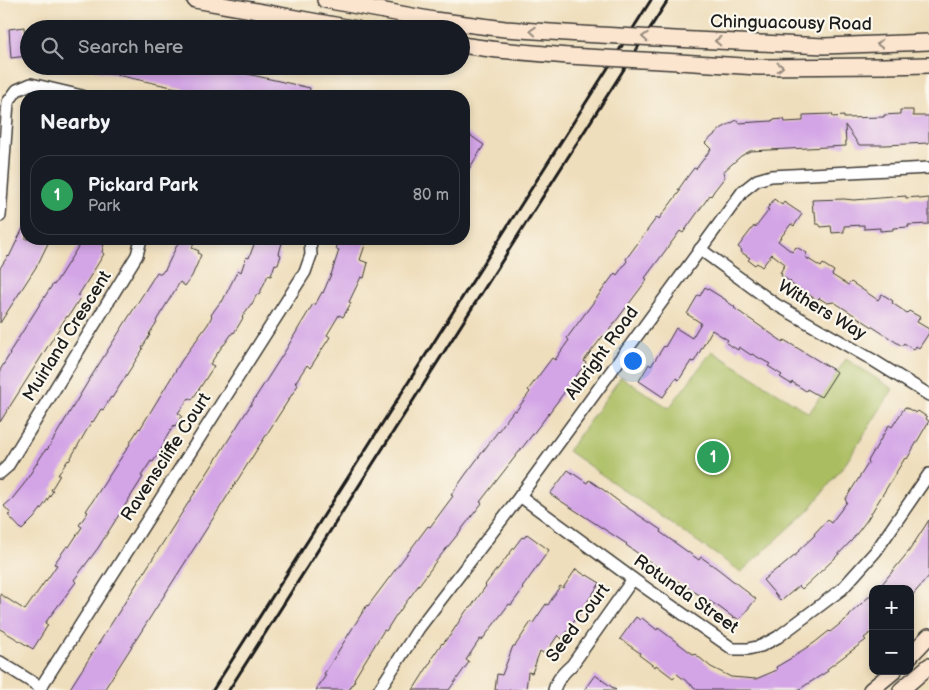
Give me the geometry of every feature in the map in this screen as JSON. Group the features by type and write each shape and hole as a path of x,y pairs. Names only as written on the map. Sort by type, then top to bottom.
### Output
{"main road":[{"path":"194,0 306,20"},
{"name":"Chinguacousy Road","path":"326,0 434,20"},
{"name":"Chinguacousy Road","path":"470,25 582,34 824,46 929,42"},
{"path":"470,46 568,56 758,67 929,65"},
{"path":"914,652 929,636"},
{"path":"901,690 929,666"},
{"path":"871,690 889,675"}],"street":[{"path":"0,216 8,102 17,90 31,84 56,90"},
{"name":"Albright Road","path":"378,690 419,628 520,496 743,191 757,180 771,176 929,168"},
{"name":"Muirland Crescent","path":"0,473 7,467 137,255 140,245"},
{"name":"Ravenscliffe Court","path":"39,689 305,272 311,254 310,245"},
{"name":"Withers Way","path":"700,249 775,304 929,395"},
{"name":"Rotunda Street","path":"520,496 733,649 748,649 761,646 778,637 842,589 876,551 929,474"},
{"name":"Seed Court","path":"554,690 561,675 572,664 633,579"},
{"path":"0,662 39,689"}],"green space":[{"path":"712,351 809,413 846,359 893,389 846,463 809,510 741,572 568,451 621,377 669,408"}],"building":[{"path":"20,28 20,57 11,58 9,29"},
{"path":"117,75 252,75 310,88 310,90 186,90"},
{"path":"900,110 913,110 913,116 929,116 929,143 859,145 845,125 846,146 750,151 741,156 723,172 725,177 711,196 683,233 680,231 645,278 647,279 643,285 586,358 584,361 586,363 543,421 480,502 482,503 433,565 386,631 384,630 349,690 316,690 367,605 428,526 430,527 453,496 451,495 466,474 514,410 516,411 530,392 528,390 552,358 555,360 569,340 567,338 615,273 617,275 627,261 626,259 657,217 659,219 680,191 678,190 685,180 711,149 705,143 722,128 737,120 739,123 784,119 785,122 803,121 803,115 832,114 833,117 844,116 844,118 884,117 884,115 900,114"},
{"path":"470,135 484,145 470,167"},
{"path":"906,196 906,198 929,198 929,224 908,225 909,227 880,231 880,228 864,229 864,225 844,226 844,232 832,233 831,226 821,227 819,224 816,224 815,212 813,212 812,200 854,200"},
{"path":"774,199 782,205 784,202 802,214 794,226 791,224 778,241 792,252 796,247 807,253 805,257 821,267 823,264 834,271 832,275 848,285 851,282 878,300 882,294 907,313 909,311 920,317 917,322 929,329 929,333 919,348 916,346 914,350 904,343 902,346 834,302 827,303 819,298 817,300 790,283 780,273 785,264 772,254 762,267 748,260 750,258 741,252 742,250 738,247 769,210 767,209"},
{"path":"20,234 20,245 47,245 38,264 0,323 0,268 9,257"},
{"path":"79,245 104,245 102,252 104,254 78,296 80,298 0,422 0,370 40,304"},
{"path":"177,245 193,245 192,248 199,251 198,253 201,255 192,276 185,286 180,282 156,321 143,349 112,398 92,421 69,461 58,475 60,475 51,490 53,491 44,505 22,530 8,515 11,514 4,506 24,484 47,450 157,272 161,274 165,270"},
{"path":"254,245 281,245 278,265 275,264 271,276 268,275 259,295 257,294 234,333 210,364 214,366 192,400 189,398 178,413 182,416 174,425 153,462 151,461 141,476 143,477 98,548 74,580 76,582 45,623 48,625 33,649 0,629 0,594 25,610 57,565 54,564 67,546 69,547 82,527 79,525 88,512 86,511 140,429 182,360 208,324 211,315 222,302 238,270 241,272 246,257 249,258"},
{"path":"337,245 365,245 360,260 368,263 364,278 361,277 349,302 351,303 343,317 339,315 327,335 330,337 310,368 307,365 295,383 298,385 104,690 69,690 287,348 313,304 315,305 323,293 339,250 336,249"},
{"path":"705,287 783,342 784,340 837,372 821,397 807,389 806,391 792,382 791,384 780,377 782,375 768,366 770,364 739,347 738,350 726,343 728,340 712,330 694,362 691,361 679,380 676,378 663,397 639,381 649,364 651,366 665,347 676,328 692,338 701,323 687,314"},
{"path":"905,407 916,413 918,411 927,417 926,419 929,421 907,459 905,458 867,520 852,540 802,589 799,586 781,601 763,580 799,552 827,520 831,523 847,502 845,500 889,425 892,427"},
{"path":"568,470 587,483 589,480 661,530 660,532 699,560 701,557 718,569 756,599 739,620 734,618 680,583 627,544 550,494"},
{"path":"929,520 929,576 914,593 914,585 881,585 909,551"},
{"path":"527,534 549,550 523,589 511,605 509,604 482,640 480,639 466,660 469,662 449,690 413,690 442,643 449,637 496,570 522,537 524,538"},
{"path":"576,569 600,583 562,639 558,635 545,654 540,651 532,673 528,672 526,690 495,690 497,674 502,675 513,646 515,646 546,604 548,605 560,586 563,588"},
{"path":"869,597 869,634 864,638 866,640 827,669 828,671 798,690 698,690 677,674 673,678 656,665 655,667 639,655 640,653 620,639 636,617 640,620 642,618 711,667 731,677 756,679 777,670 776,667 830,632"},
{"path":"595,675 616,690 584,690"}],"railway":[{"path":"213,690 651,0"},
{"path":"229,690 668,0"}],"place":[{"name":"Pickard Park","path":"713,457"}]}
